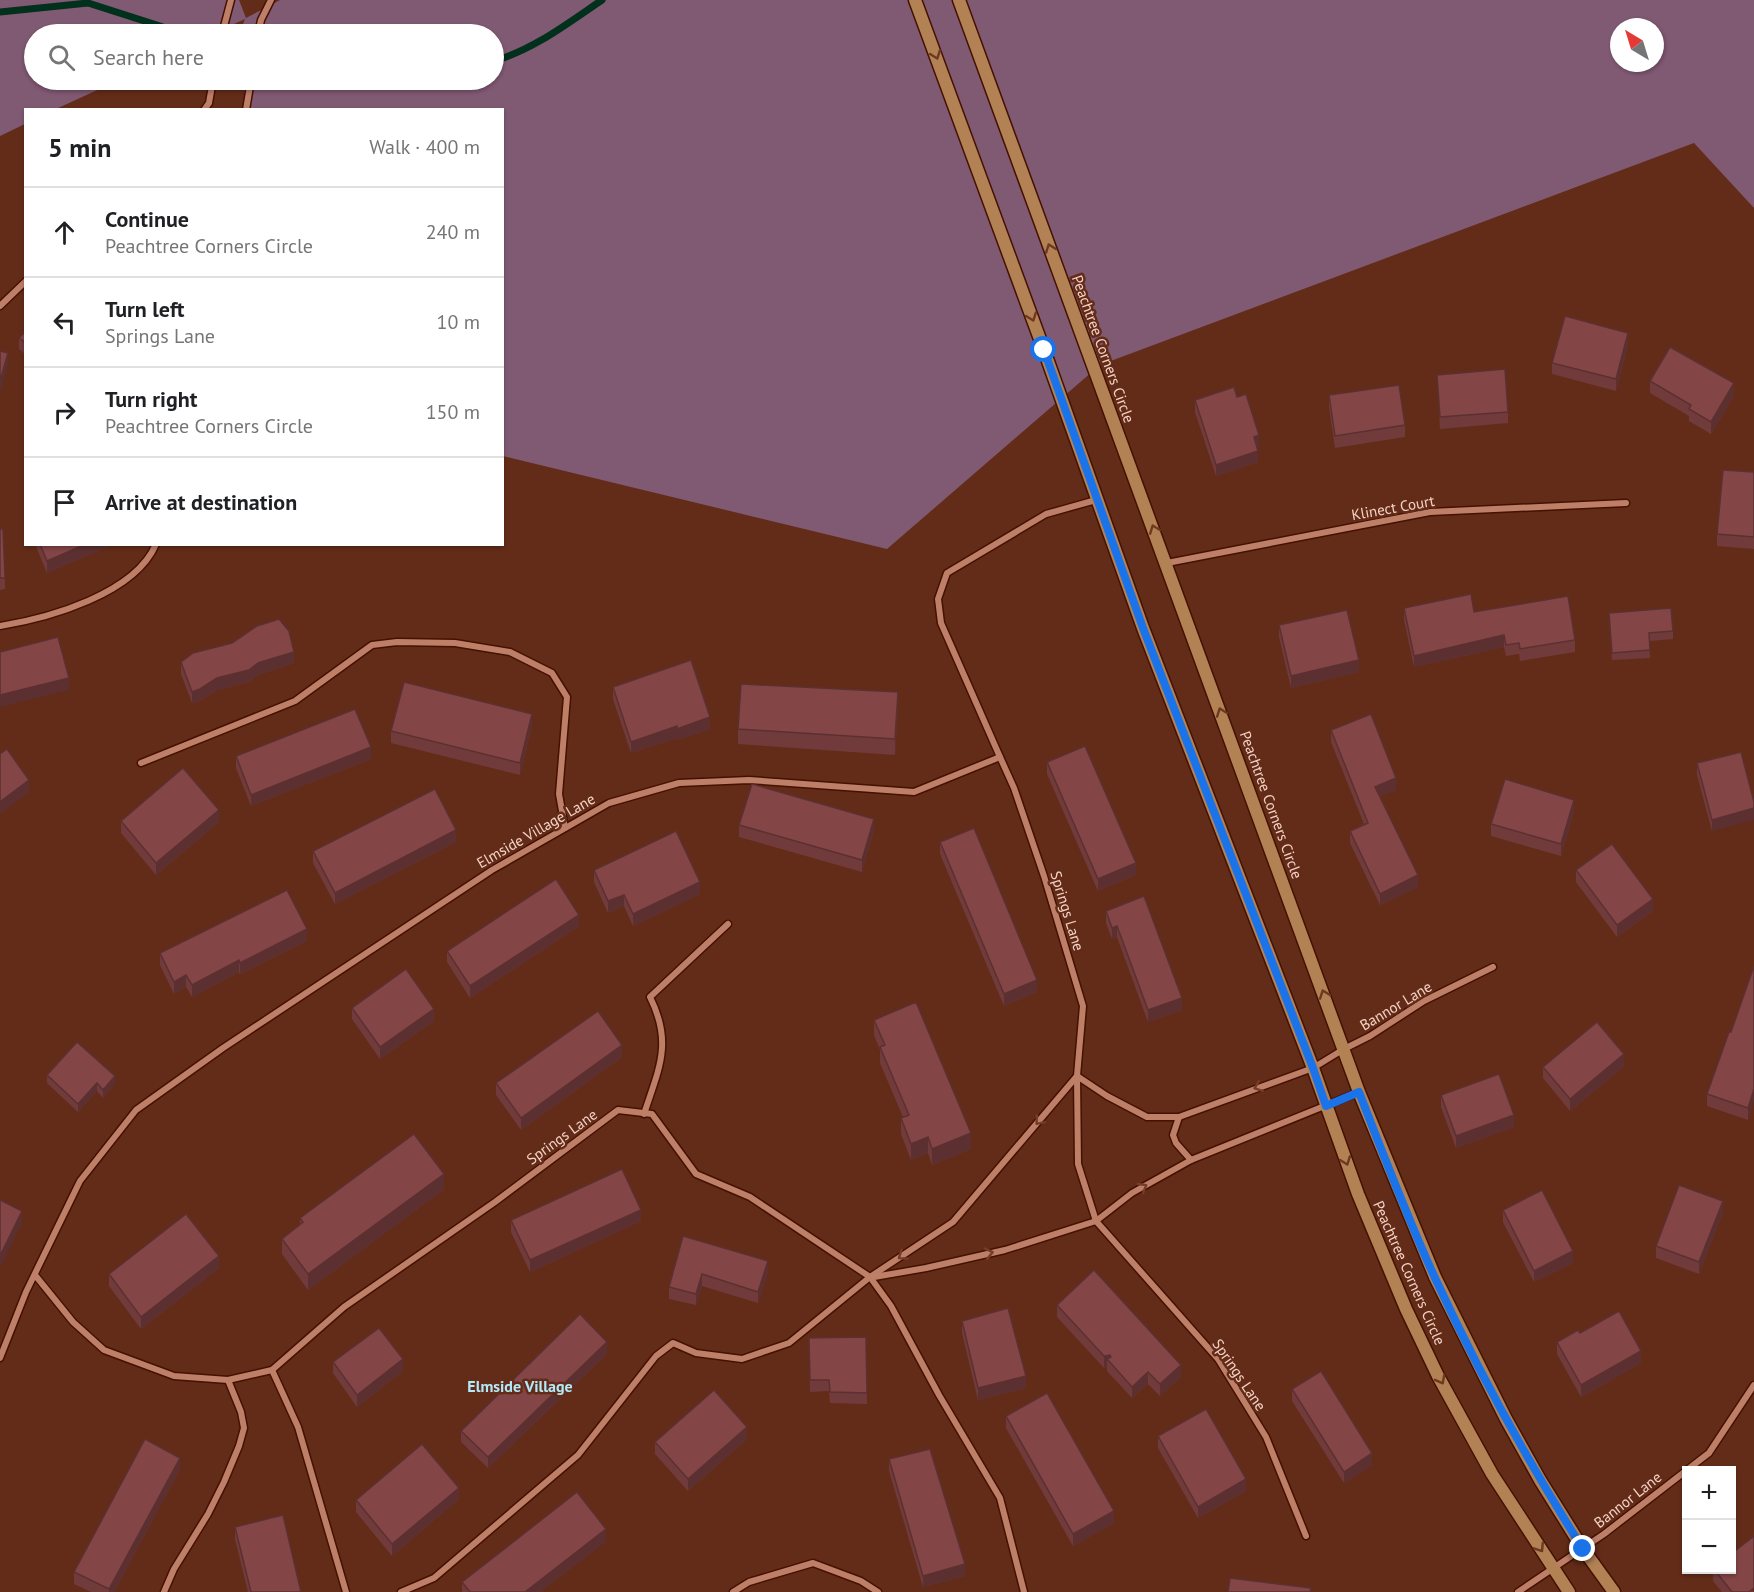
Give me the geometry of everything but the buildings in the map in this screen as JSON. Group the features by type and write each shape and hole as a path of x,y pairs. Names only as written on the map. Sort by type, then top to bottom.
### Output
{"street":[{"path":"225,24 231,0"},
{"path":"260,24 271,0"},
{"name":"Peachtree Corners Circle","path":"915,0 1044,350 1147,639 1313,1068 1358,1194 1406,1309 1438,1376 1492,1474 1569,1592"},
{"name":"Peachtree Corners Circle","path":"959,0 1359,1092 1435,1277 1506,1419 1540,1480 1583,1549 1614,1592"},
{"path":"205,108 209,103 211,90"},
{"path":"246,108 249,90"},
{"path":"0,306 24,283"},
{"path":"1000,757 941,623 938,599 947,573 1046,514 1096,500"},
{"name":"Klinect Court","path":"1167,563 1430,512 1626,502"},
{"path":"0,626 84,605 127,580 152,556 155,546"},
{"path":"141,763 295,701 372,645 397,642 455,644 510,652 552,673 567,698 559,794 565,828"},
{"name":"Elmside Village Lane","path":"0,1358 35,1275 80,1181 136,1110 223,1048 492,870 609,803 679,783 749,780 914,792 1000,757"},
{"name":"Springs Lane","path":"1000,757 1014,788 1044,876 1083,1006 1077,1076 1078,1164 1096,1221 1218,1359 1266,1437 1306,1536"},
{"path":"728,924 650,997 660,1017 663,1049 644,1114 652,1114 696,1174 750,1197 870,1277 891,1306 939,1395 1000,1498 1024,1592"},
{"name":"Bannor Lane","path":"1313,1068 1370,1036 1424,1001 1493,967"},
{"path":"401,1592 434,1578 578,1455 656,1356 673,1344 696,1353 742,1359 789,1343 870,1277 953,1222 1077,1076 1107,1096 1147,1117 1179,1117 1313,1068"},
{"path":"870,1277 926,1268 1005,1250 1096,1221 1132,1193 1191,1160 1359,1092"},
{"name":"Springs Lane","path":"35,1275 73,1322 104,1350 174,1376 228,1380 272,1370 344,1307 495,1202 618,1110 644,1114"},
{"path":"1179,1117 1173,1135 1176,1143 1191,1160"},
{"path":"272,1370 298,1426 346,1592"},
{"path":"164,1592 174,1569 208,1514 239,1446 244,1428 241,1412 228,1380"},
{"name":"Bannor Lane","path":"1553,1568 1583,1549 1709,1453 1754,1385"},
{"path":"733,1592 749,1582 813,1563 861,1581 878,1592"},
{"path":"1518,1592 1553,1568"}],"shaded area":[{"path":"0,0 239,0 246,18 280,0 1754,0 1754,208 1694,143 1100,365 887,549 504,456 504,108 247,108 244,90 504,90 504,24 243,24 245,19 234,24 24,24 24,90 97,90 58,108 24,108 24,124 0,136"}],"waterway":[{"path":"504,57 536,43 602,0"},
{"path":"0,12 88,3 154,24"}],"district":[{"name":"Elmside Village","path":"520,1386"}],"route":[{"path":"1044,350 1143,628 1326,1106 1359,1092 1435,1277 1506,1419 1540,1480 1583,1549"}]}
